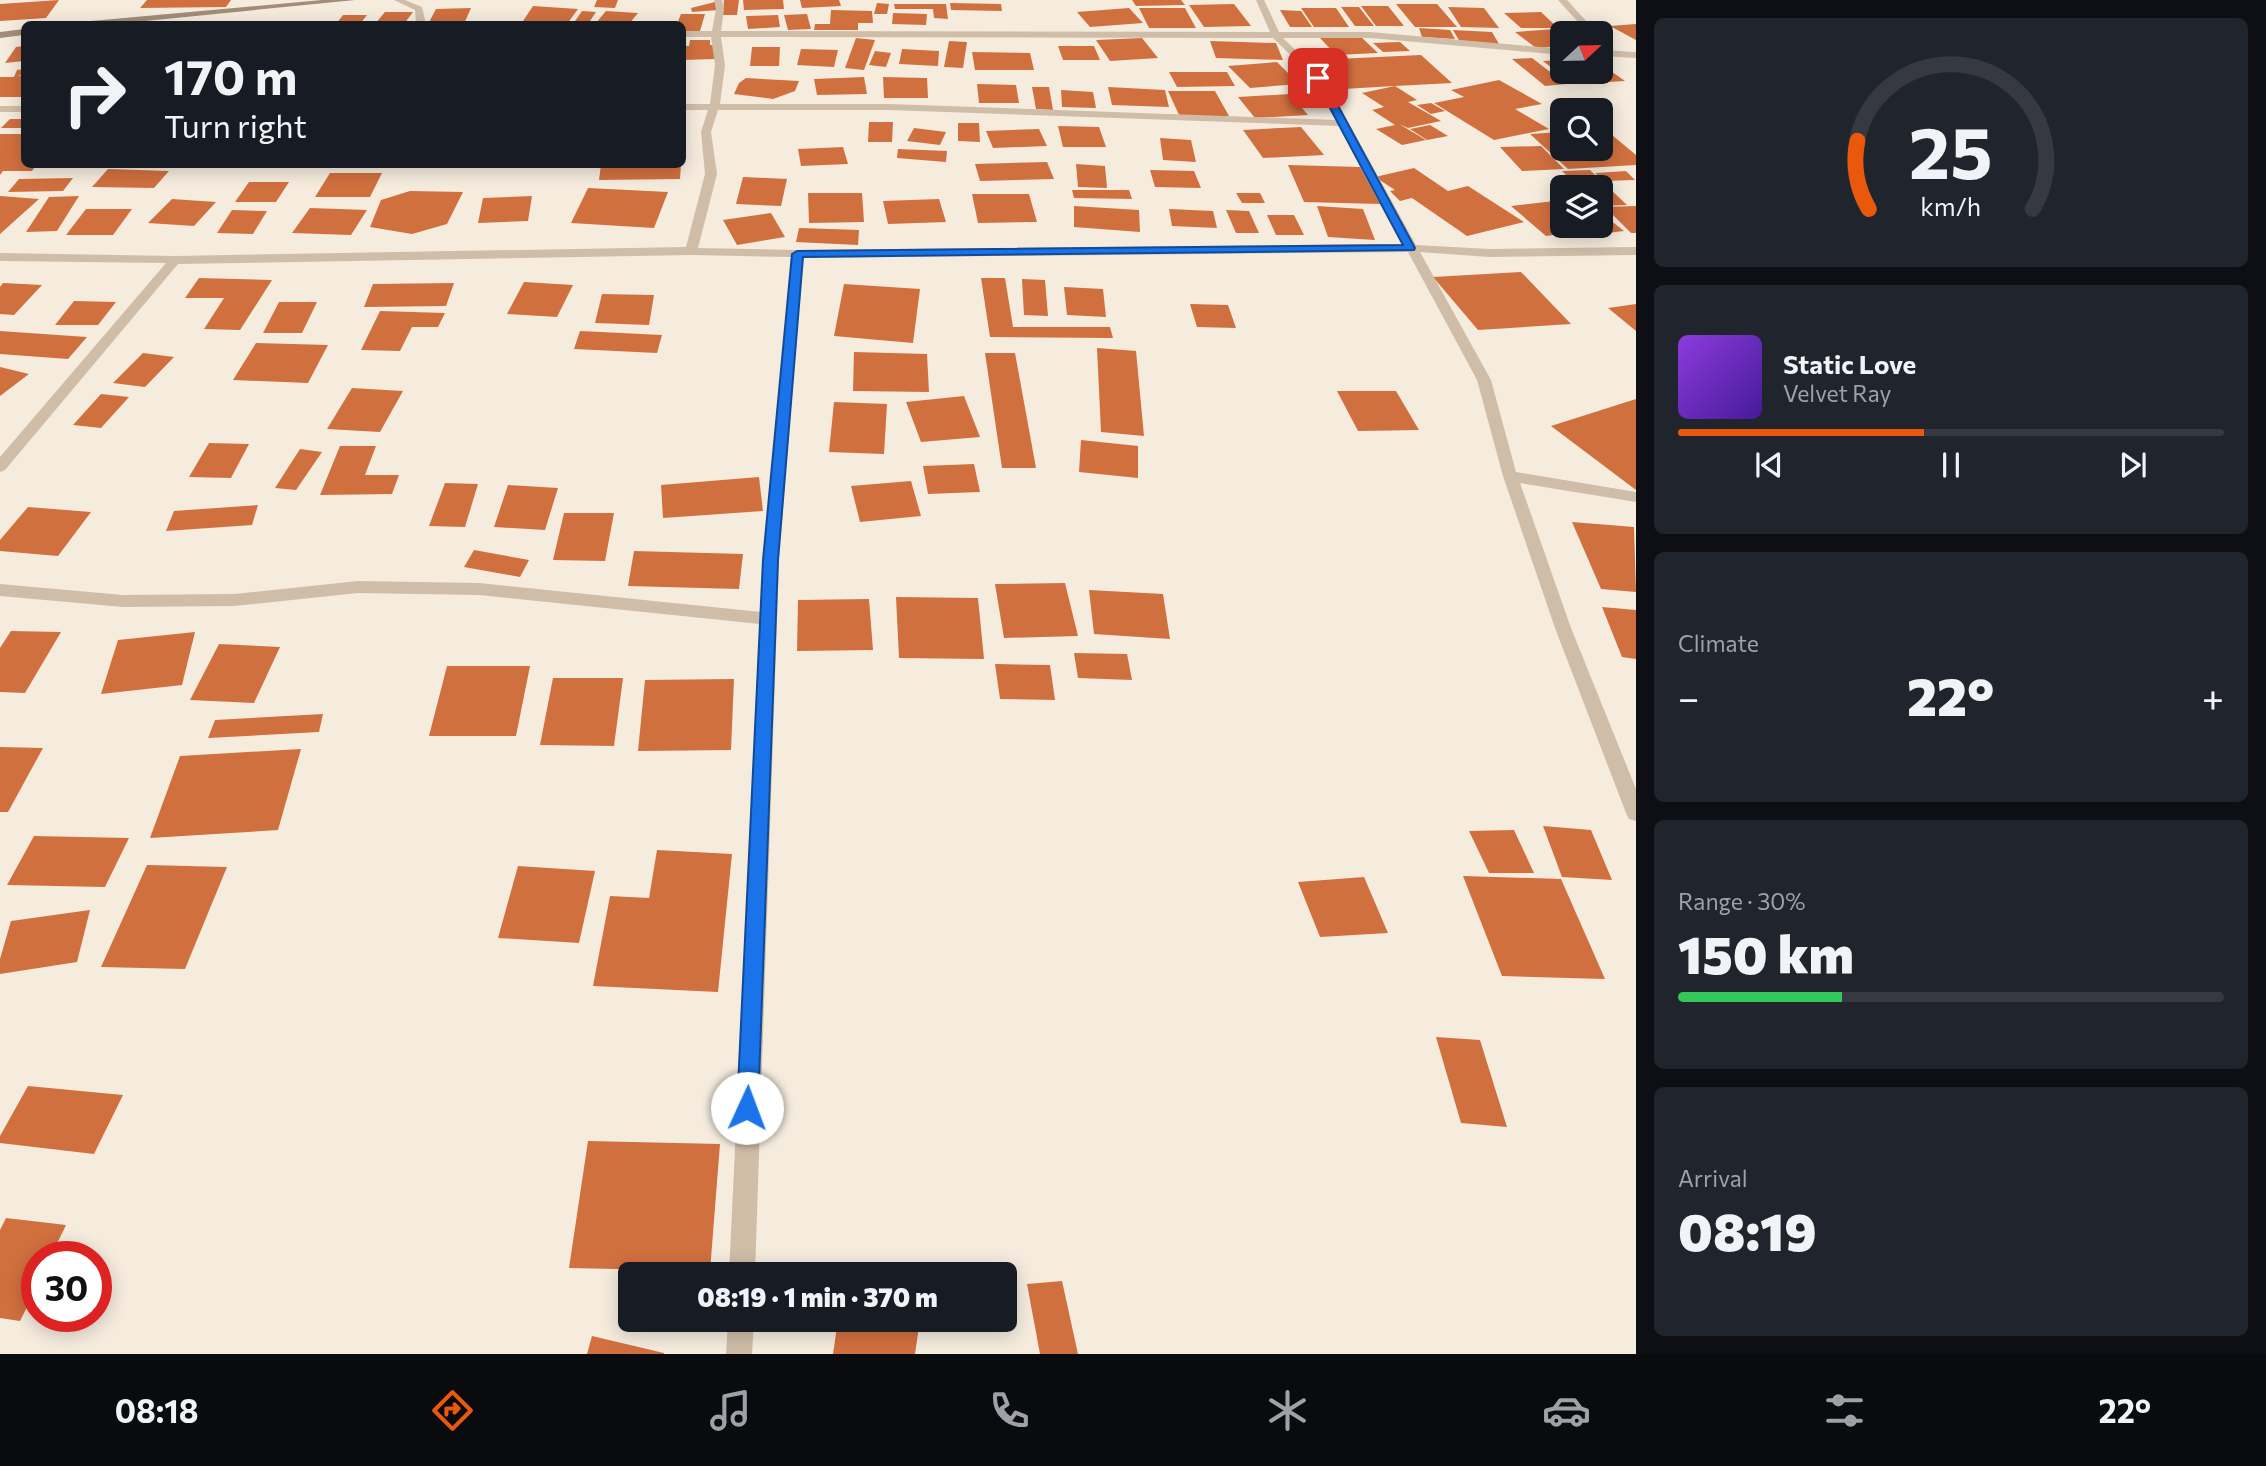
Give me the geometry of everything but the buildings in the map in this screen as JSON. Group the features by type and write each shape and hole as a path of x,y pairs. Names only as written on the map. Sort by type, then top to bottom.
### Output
{"main road":[{"path":"124,21 351,0"},
{"path":"0,35 21,32"}],"street":[{"path":"398,0 419,9 419,21"},
{"path":"691,251 711,174 706,132 714,108 720,65 716,36 720,9 718,0"},
{"path":"1259,0 1276,36 1318,78 1484,380 1510,476 1563,628 1631,783 1636,813"},
{"path":"1562,0 1582,21"},
{"path":"686,34 993,32 1370,35 1550,50"},
{"path":"1614,53 1636,55"},
{"path":"686,107 889,107 1341,123"},
{"path":"0,109 21,109"},
{"path":"0,257 175,260 691,251 797,254 1410,248 1489,253 1636,251"},
{"path":"742,1262 768,619 797,254"},
{"path":"0,467 175,260"},
{"path":"1510,476 1636,497"},
{"path":"0,590 123,601 178,601 234,600 358,587 479,589 768,619"},
{"path":"739,1354 740,1332"}],"route":[{"path":"747,1108 771,560 797,254 875,251 1092,252 1410,248 1318,78"}]}
